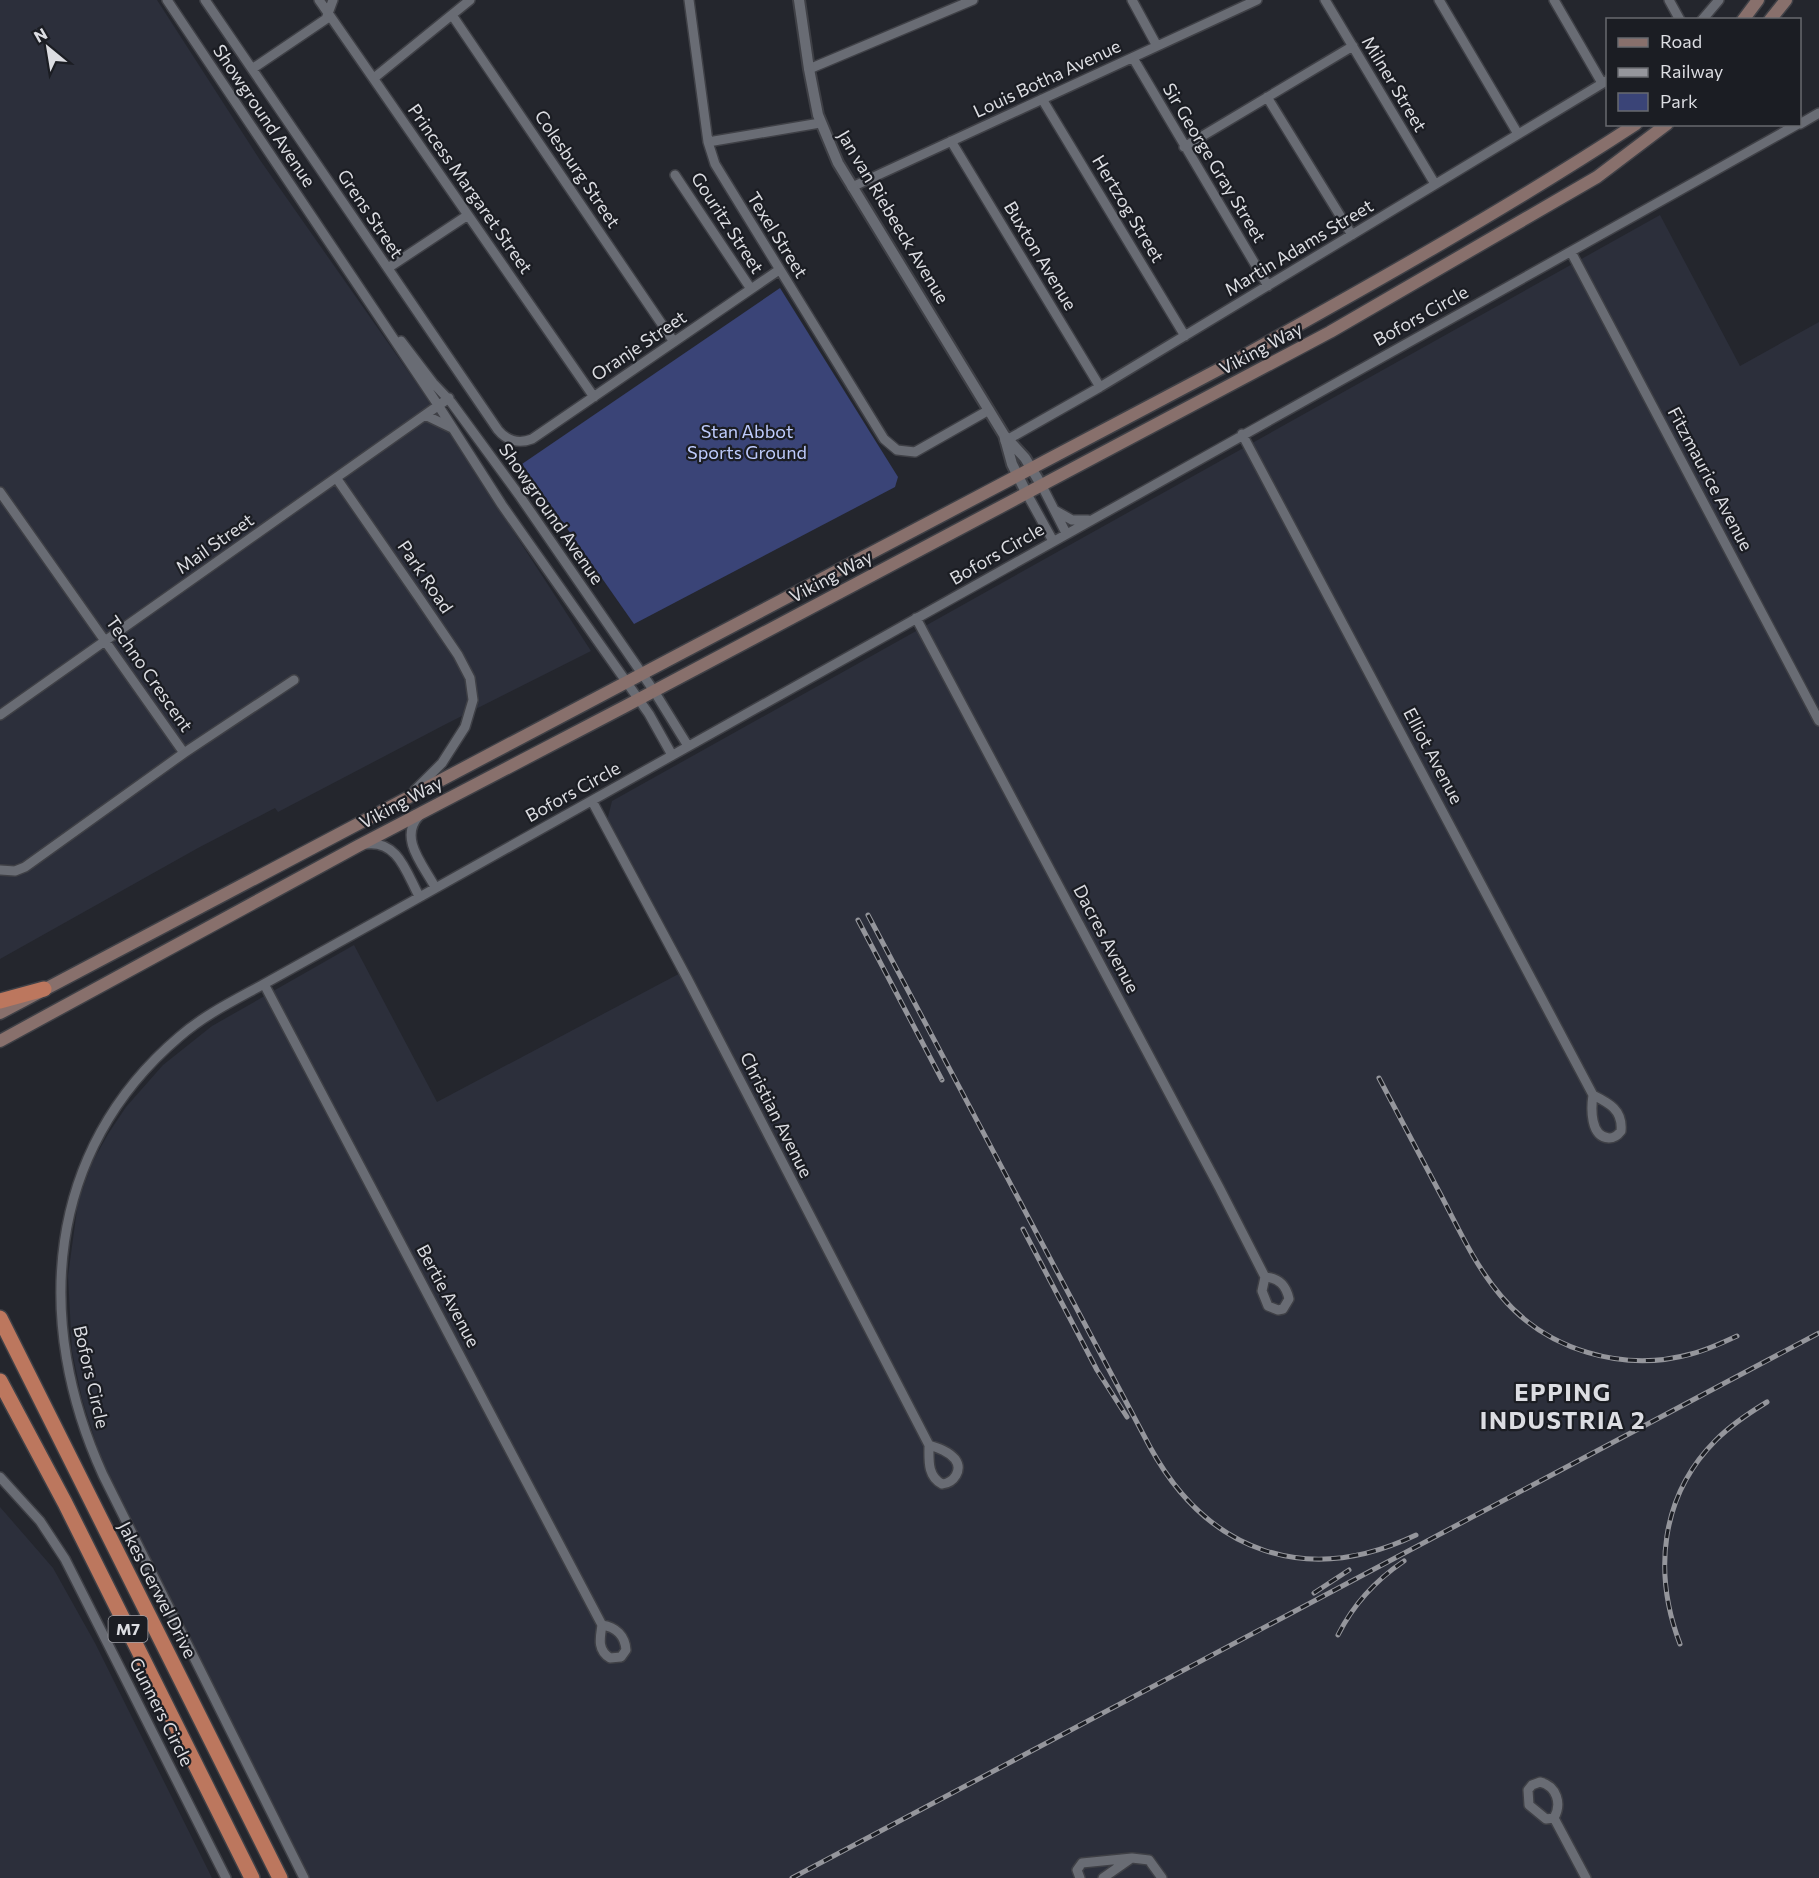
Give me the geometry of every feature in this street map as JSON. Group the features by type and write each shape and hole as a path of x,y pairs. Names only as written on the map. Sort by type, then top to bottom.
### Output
{"highway":[{"path":"0,1002 44,989"},
{"name":"Jakes Gerwel Drive","path":"0,1318 280,1878"},
{"name":"M7","path":"0,1381 65,1503 252,1878"}],"main road":[{"path":"1744,18 1758,0"},
{"path":"1772,18 1786,0"},
{"name":"Viking Way","path":"0,1013 1227,365 1401,268 1549,181 1633,126"},
{"name":"Viking Way","path":"0,1041 358,846 638,700 1330,332 1597,177 1664,126"}],"street":[{"name":"Showground Avenue","path":"167,0 375,310 508,514 649,714 672,755"},
{"name":"Grens Street","path":"205,0 498,430 505,437 514,441"},
{"name":"Princess Margaret Street","path":"319,0 594,397"},
{"path":"252,69 326,19 333,0"},
{"path":"374,78 470,0"},
{"name":"Texel Street","path":"688,0 708,142 721,174 884,439 894,448 909,452 922,449 989,410"},
{"name":"Jan van Riebeeck Avenue","path":"799,0 820,123 834,155 1006,439 1032,468 1066,533"},
{"path":"809,69 973,0"},
{"path":"1132,0 1157,46"},
{"name":"Louis Botha Avenue","path":"852,188 1257,0"},
{"name":"Milner Street","path":"1326,0 1435,184"},
{"path":"1439,0 1518,134"},
{"path":"1554,0 1605,81"},
{"path":"1669,0 1679,18"},
{"path":"1704,18 1719,0"},
{"name":"Colesburg Street","path":"452,15 674,342"},
{"path":"1184,147 1353,46"},
{"name":"Sir George Gray Street","path":"1132,58 1268,286"},
{"name":"Martin Adams Street","path":"1006,439 1100,387 1605,81"},
{"path":"1267,97 1352,235"},
{"name":"Hertzog Street","path":"1042,99 1185,336"},
{"name":"Bofors Circle","path":"1801,123 1819,113"},
{"path":"708,142 820,123"},
{"name":"Bofors Circle","path":"304,1878 98,1464 71,1381 60,1297 63,1243 70,1207 90,1152 110,1115 146,1068 206,1017 1242,434 1795,126"},
{"name":"Buxton Avenue","path":"951,141 1100,387"},
{"name":"Gouritz Street","path":"675,175 751,289"},
{"path":"388,268 468,216"},
{"name":"Fitzmaurice Avenue","path":"1571,252 1819,721"},
{"name":"Oranje Street","path":"514,441 532,439 780,270"},
{"name":"Showground Avenue","path":"375,310 433,383 449,399 519,495 654,691 688,746"},
{"name":"Mail Street","path":"0,716 449,399"},
{"path":"425,415 454,430"},
{"name":"Elliot Avenue","path":"1242,434 1593,1095"},
{"name":"Jan van Riebeeck Avenue","path":"1006,439 1017,476 1053,541"},
{"name":"Park Road","path":"337,479 458,655 470,678 473,700 465,727 435,772 402,802"},
{"name":"Techno Crescent","path":"0,492 184,753 25,867 15,871 0,870"},
{"path":"1054,510 1072,520 1089,520"},
{"name":"Dacres Avenue","path":"916,618 1265,1277"},
{"path":"184,753 294,680"},
{"name":"Christian Avenue","path":"592,801 687,978 928,1445"},
{"path":"428,809 413,823 410,838 435,887"},
{"path":"358,846 375,843 388,847 396,854 419,896"},
{"name":"Bertie Avenue","path":"264,984 602,1625"},
{"path":"1593,1095 1613,1107 1621,1117 1621,1131 1616,1136 1605,1137 1596,1130 1592,1114 1593,1095"},
{"name":"Gunners Circle","path":"0,1477 40,1521 65,1559 226,1878"},
{"path":"1554,1818 1586,1878"},
{"path":"1080,1878 1077,1870 1082,1863 1132,1858 1149,1860 1161,1878"},
{"path":"1103,1878 1132,1858"}],"shaded area":[{"path":"0,0 157,0 260,160 426,397 591,651 278,812 275,808 198,848 0,959"},
{"path":"1660,215 1740,366 1819,322 1819,1878 309,1878 103,1465 82,1399 72,1351 68,1276 78,1202 93,1161 126,1107 163,1065 212,1026 354,945 437,1102 688,969 606,825 612,801"},
{"path":"0,1507 53,1568 95,1643 212,1878 0,1878"}],"green space":[{"name":"Stan Abbot Sports Ground","path":"780,288 898,477 895,487 634,624 522,464"}],"railway":[{"path":"868,915 1150,1447 1174,1483 1201,1513 1231,1535 1264,1550 1299,1558 1337,1558 1376,1550 1416,1535"},
{"path":"858,920 942,1080"},
{"path":"1379,1078 1462,1237 1484,1274 1519,1315 1540,1331 1587,1352 1639,1361 1691,1354 1737,1336"},
{"path":"1023,1229 1097,1370 1127,1417"},
{"path":"792,1878 1819,1333"},
{"path":"1680,1644 1671,1617 1666,1590 1667,1536 1673,1510 1697,1462 1716,1440 1767,1402"},
{"path":"1338,1635 1366,1594 1404,1561"},
{"path":"1314,1593 1349,1570"}],"district":[{"name":"EPPING INDUSTRIA 2","path":"1563,1407"}]}
